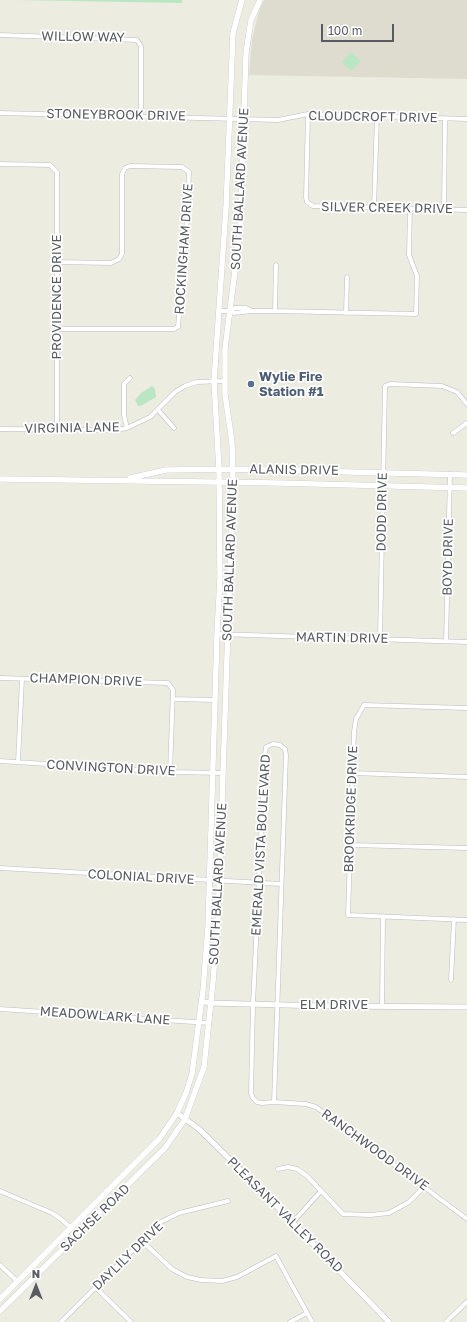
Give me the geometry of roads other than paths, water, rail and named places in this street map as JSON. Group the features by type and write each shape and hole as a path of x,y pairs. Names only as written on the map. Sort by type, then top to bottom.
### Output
{"main road":[{"name":"SOUTH BALLARD AVENUE","path":"177,1113 186,1093 192,1074 208,927 220,578 220,470 214,381 231,118 233,33 242,0"},
{"name":"SOUTH BALLARD AVENUE","path":"185,1119 204,1067 211,1003 223,773 233,482 225,381 225,349 240,231 246,53 252,20 260,0"},
{"name":"ALANIS DRIVE","path":"123,480 166,470 233,469 467,474"},
{"name":"ALANIS DRIVE","path":"0,479 233,482 467,488"},
{"name":"SACHSE ROAD","path":"0,1299 126,1174 160,1138 177,1113"},
{"name":"SACHSE ROAD","path":"0,1311 165,1148 185,1119"}],"street":[{"name":"WILLOW WAY","path":"0,36 136,40 142,46 141,115"},
{"name":"STONEYBROOK DRIVE","path":"0,113 231,118"},
{"name":"CLOUDCROFT DRIVE","path":"231,118 278,120 308,114 467,119"},
{"name":"SILVER CREEK DRIVE","path":"308,114 306,197 308,202 313,206 467,210"},
{"path":"374,208 377,116"},
{"path":"444,209 445,119"},
{"name":"PROVIDENCE DRIVE","path":"0,164 53,167 57,172 57,429"},
{"name":"ROCKINGHAM DRIVE","path":"57,262 114,262 119,259 122,254 122,174 125,168 130,166 182,167 189,172 187,220 178,327 174,329 57,329"},
{"path":"218,311 230,311 234,313 252,311 416,314 417,276 409,255 410,209"},
{"path":"275,312 276,265"},
{"path":"346,313 347,277"},
{"path":"127,428 124,415 124,384 130,378"},
{"name":"VIRGINIA LANE","path":"0,429 116,430 127,428 139,424 158,410 175,392 185,386 197,382 225,381"},
{"name":"DODD DRIVE","path":"380,638 385,386 390,384 442,386 457,392 467,404"},
{"path":"158,410 174,428"},
{"path":"453,433 467,423"},
{"name":"BOYD DRIVE","path":"446,641 450,474"},
{"name":"MARTIN DRIVE","path":"217,634 380,638 467,642"},
{"name":"CHAMPION DRIVE","path":"0,678 165,682 171,685 173,690 173,699"},
{"path":"18,762 22,678"},
{"path":"170,772 173,699 215,700"},
{"name":"BROOKRIDGE DRIVE","path":"383,916 348,915 352,774 356,718 364,705 467,708"},
{"name":"EMERALD VISTA BOULEVARD","path":"273,744 280,745 285,749 286,755 281,884 274,1102 257,1102 251,1093 253,1004 265,754 266,747 273,744"},
{"name":"CONVINGTON DRIVE","path":"0,761 170,772 223,773"},
{"path":"352,774 467,777"},
{"path":"350,845 467,848"},
{"name":"COLONIAL DRIVE","path":"0,868 218,882 281,884"},
{"path":"382,1006 383,916 467,920"},
{"path":"452,980 454,919"},
{"name":"ELM DRIVE","path":"201,1001 211,1003 276,1005 467,1007"},
{"name":"MEADOWLARK LANE","path":"0,1009 209,1023"},
{"name":"RANCHWOOD DRIVE","path":"274,1102 306,1104 316,1107 425,1186 467,1219"},
{"name":"PLEASANT VALLEY ROAD","path":"177,1113 209,1139 293,1222 389,1322"},
{"path":"278,1169 288,1167 296,1169 307,1176 343,1214 370,1215 389,1213 409,1202 425,1186"},
{"path":"0,1191 52,1213 71,1228"},
{"path":"293,1222 321,1191"},
{"name":"DAYLILY DRIVE","path":"61,1322 161,1222 171,1216 228,1201"},
{"path":"142,1241 172,1269 187,1277 205,1281 222,1281 237,1277 276,1256 312,1322"},
{"path":"0,1265 17,1281"},
{"path":"96,1287 131,1322"},
{"path":"446,1322 467,1302"},
{"path":"290,1322 307,1313"}],"place":[{"name":"Wylie Fire Station #1","path":"251,384"}]}
